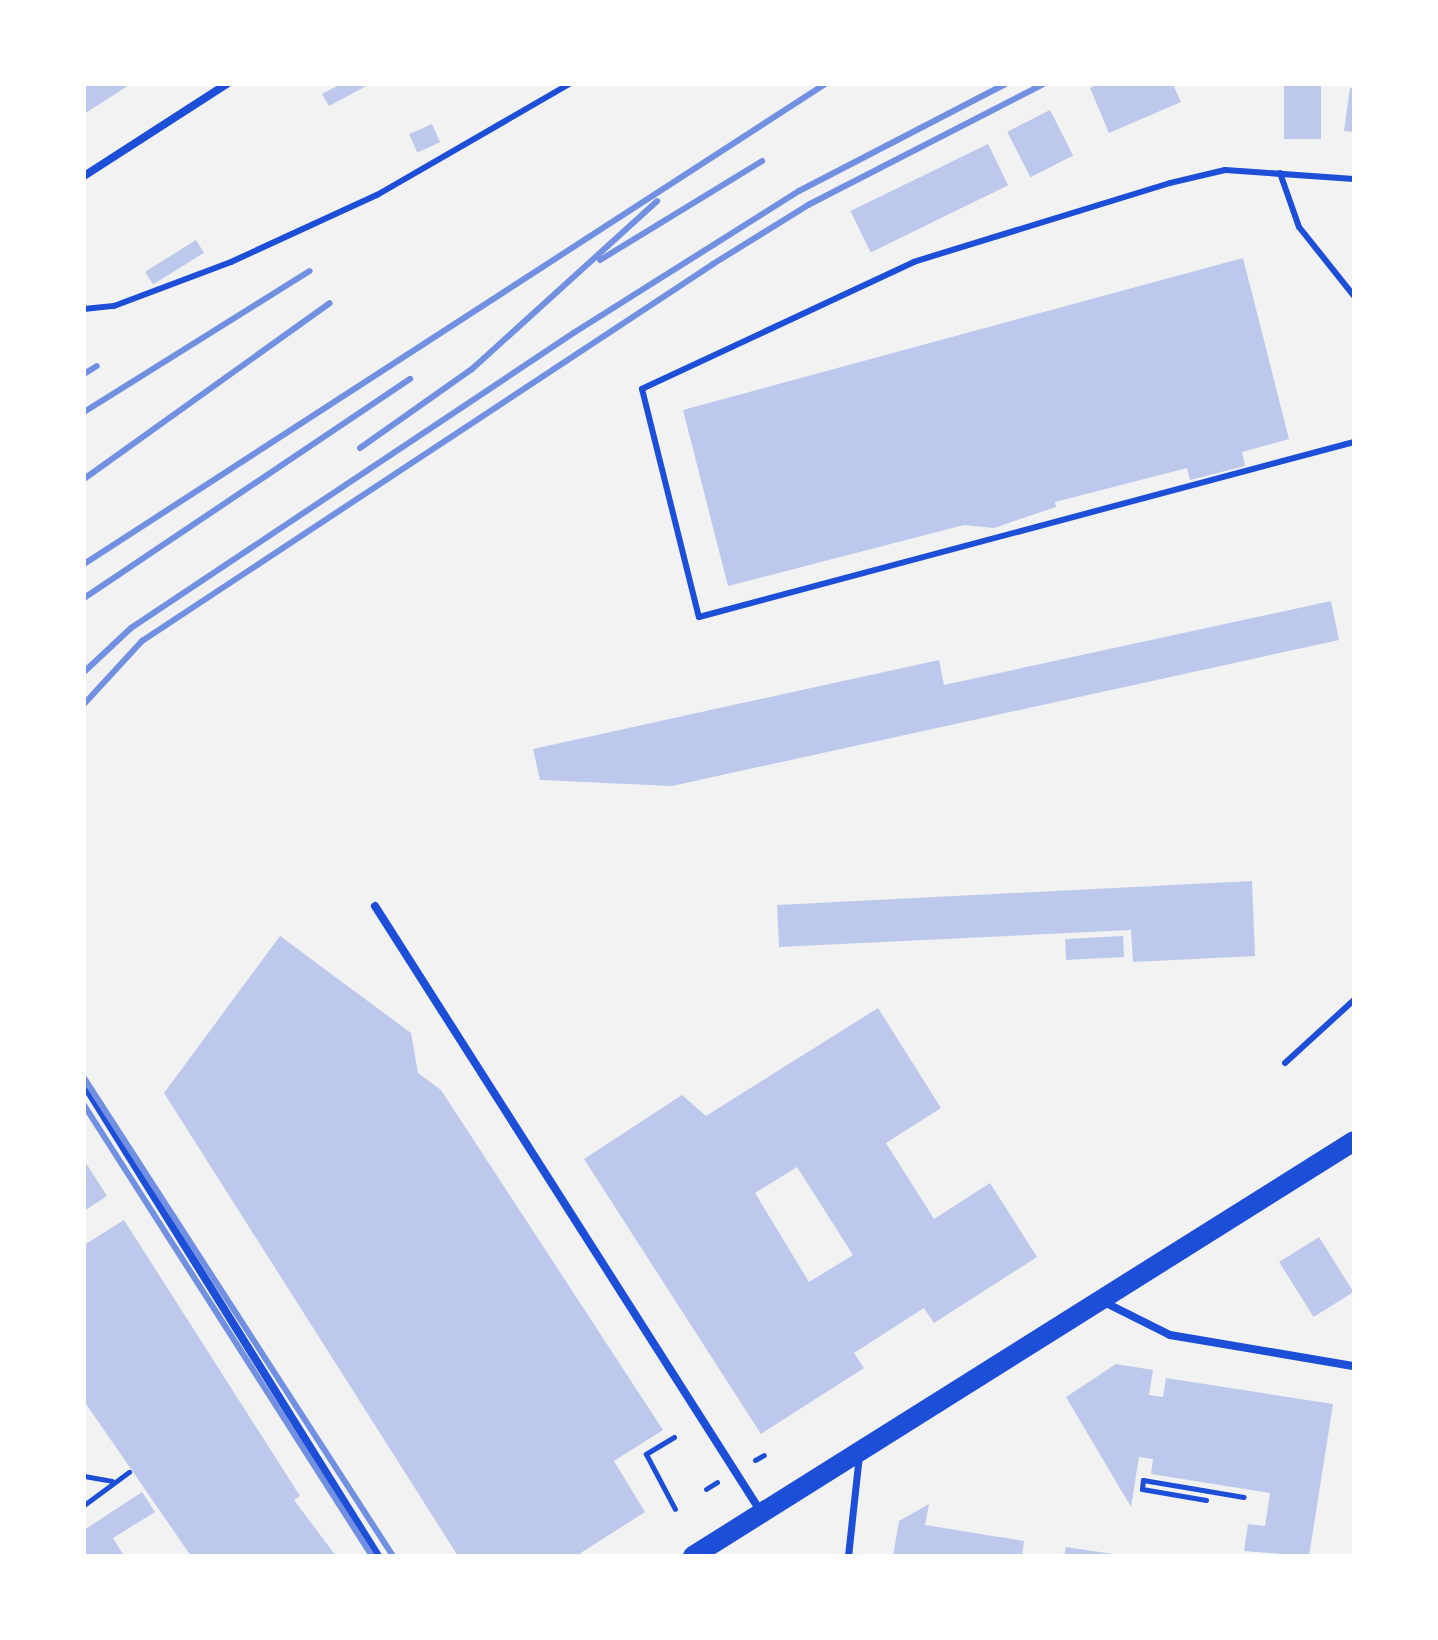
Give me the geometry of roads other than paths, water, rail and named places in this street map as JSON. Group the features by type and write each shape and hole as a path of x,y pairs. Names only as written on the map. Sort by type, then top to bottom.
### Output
{"main road":[{"path":"693,1556 1098,1298 1354,1141"}],"street":[{"path":"84,176 227,84"},
{"path":"375,906 761,1512"},
{"path":"84,1084 378,1556"},
{"path":"1098,1298 1170,1335 1354,1366"},
{"path":"848,1556 860,1448"}],"lane":[{"path":"84,309 114,306 231,262 364,201 569,84"},
{"path":"1354,179 1280,173 1208,173 985,237 871,280 642,389 699,617 1354,442"},
{"path":"1280,173 1292,216 1354,296"},
{"path":"1285,1063 1354,1000"}],"railway":[{"path":"84,564 825,84"},
{"path":"84,672 131,628 575,332 799,191 1005,84"},
{"path":"84,704 142,641 713,264 808,205 1043,84"},
{"path":"600,260 762,161"},
{"path":"360,448 472,369 657,201"},
{"path":"84,412 310,271"},
{"path":"84,479 330,303"},
{"path":"84,374 97,366"},
{"path":"84,598 410,379"},
{"path":"84,1078 393,1556"},
{"path":"84,1105 372,1556"}]}
